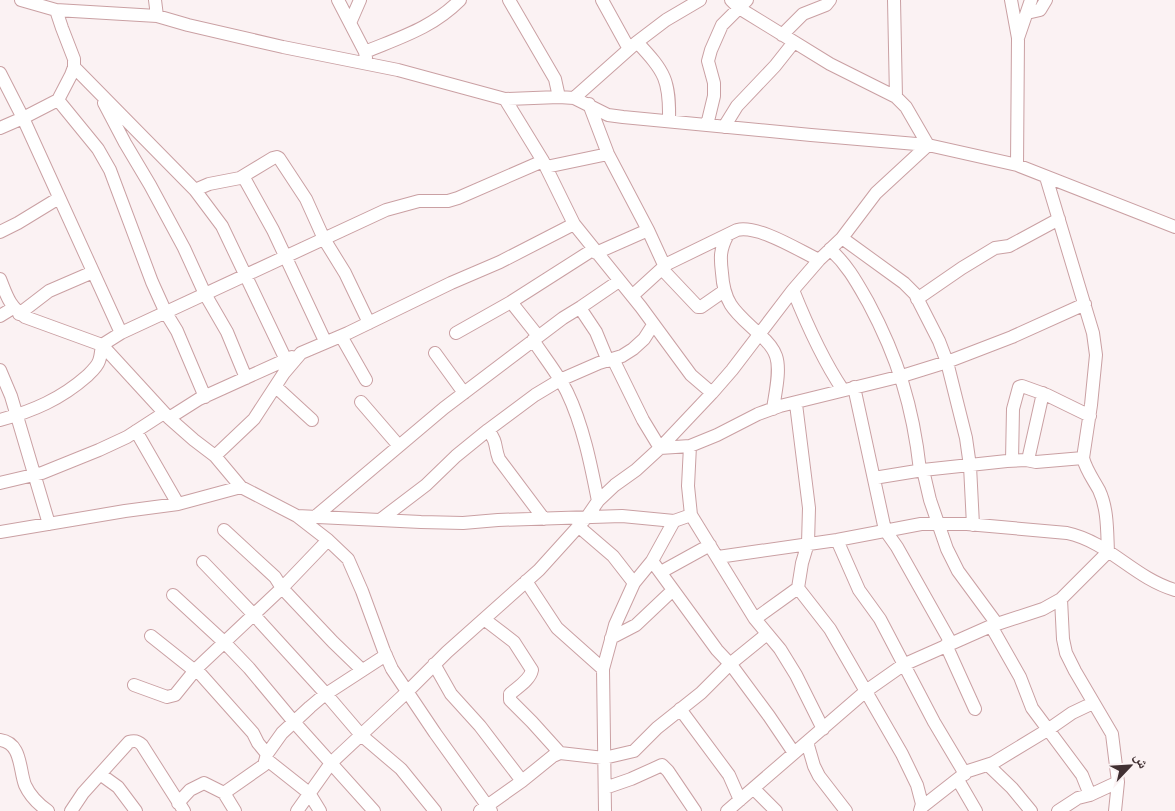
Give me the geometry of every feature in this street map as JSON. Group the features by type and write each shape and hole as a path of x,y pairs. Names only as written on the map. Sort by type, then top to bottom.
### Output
{"street":[{"path":"21,0 56,10 157,16 188,25 366,58 398,70 505,99 574,98 608,115 928,145 1017,165 1175,227"},
{"path":"155,0 157,16"},
{"path":"338,0 366,58"},
{"path":"350,23 360,0"},
{"path":"366,58 430,24 449,11 460,0"},
{"path":"509,0 555,79 559,97"},
{"path":"602,0 633,46 658,64 664,74 670,98 669,121"},
{"path":"574,98 633,46 666,20 700,0"},
{"path":"782,35 803,14 826,5 830,0"},
{"path":"894,0 896,97"},
{"path":"1011,0 1018,38 1017,165"},
{"path":"1018,38 1031,0"},
{"path":"1027,13 1040,10 1046,0"},
{"path":"707,125 714,96 714,83 708,61 722,24 739,3 782,35 830,64 896,97 906,106 928,145"},
{"path":"0,128 58,100 74,67 74,59 56,10"},
{"path":"724,127 737,106 775,66 794,42"},
{"path":"74,67 195,190 224,230 286,360"},
{"path":"0,73 23,118 121,333"},
{"path":"99,92 125,144 150,185 184,248 205,294 228,332 246,378"},
{"path":"505,99 545,164 574,224 632,296 691,375 712,393"},
{"path":"58,100 98,149 110,170 142,258 166,313 177,331 205,396"},
{"path":"588,104 608,154 648,230 663,268 698,307 702,307 724,291"},
{"path":"297,811 331,763 434,664 539,570 583,522 598,501 660,448 712,393 760,335 793,290 819,260 842,238 876,193 928,145"},
{"path":"0,420 57,399 73,388 94,370 99,362 102,345 121,333 386,210 419,201 448,201 545,164 608,154"},
{"path":"195,190 243,176 272,158 279,158 306,199 324,239 345,273 369,322"},
{"path":"243,176 260,204 326,342"},
{"path":"727,811 866,691 904,665 994,625 1043,609 1061,599 1108,552 1105,508 1099,490 1085,467 1083,458 1090,416 1096,355 1093,333 1046,177"},
{"path":"0,232 58,198"},
{"path":"918,299 962,268 995,248 1009,246 1059,220"},
{"path":"0,483 35,475 127,438 166,415 205,396 500,262 574,224"},
{"path":"632,296 671,262 737,230 746,228 757,230 819,260"},
{"path":"456,333 595,251 648,230"},
{"path":"726,236 721,249 724,291 734,311 773,349 778,365 773,409"},
{"path":"842,238 904,283 918,299 939,341 947,362 960,412 970,466 973,525"},
{"path":"830,249 845,264 869,304 884,332 902,376 926,487 947,549 958,571 994,625 1020,677 1032,708 1082,775 1090,795"},
{"path":"0,316 16,311 50,291 93,272"},
{"path":"0,279 16,311 25,318 102,345 166,415 215,456 241,487 297,516 328,540 348,559 386,655 407,692 486,809 553,756 562,752 604,758 634,751 680,709 701,693 730,664 767,634"},
{"path":"316,516 464,393 535,338 619,281"},
{"path":"793,290 819,351 829,369 848,388 874,478 885,530 897,547 949,644 975,709"},
{"path":"511,302 535,338 572,403 581,429 598,501"},
{"path":"660,448 690,446 717,435 758,414 773,409 848,388 902,376 947,362 1012,337 1085,304"},
{"path":"580,308 596,332 660,448"},
{"path":"380,520 426,485 456,456 488,430 535,395 560,380 633,350 644,339 653,325"},
{"path":"340,336 366,380"},
{"path":"215,456 254,419 290,364 301,353"},
{"path":"435,353 464,393"},
{"path":"0,370 11,396 15,415 49,524"},
{"path":"1012,460 1013,409 1018,389 1022,386 1043,393 1090,416"},
{"path":"276,387 312,420"},
{"path":"1028,460 1043,393"},
{"path":"361,402 399,446"},
{"path":"755,619 798,588 802,563 808,543 809,508 796,404"},
{"path":"488,430 496,443 499,459 544,519"},
{"path":"136,432 178,504"},
{"path":"690,446 688,486 691,514 755,619 780,649 796,675 823,729"},
{"path":"874,478 922,470 1012,460 1036,462 1083,458"},
{"path":"0,532 178,504 241,487"},
{"path":"297,516 421,522 544,519 583,522 622,516 674,521 691,514"},
{"path":"604,811 602,669 615,625 634,583 652,561 674,521"},
{"path":"583,522 634,583"},
{"path":"718,557 837,540 921,524 973,525 1067,533 1088,539 1160,585 1175,590"},
{"path":"224,530 276,577 282,588 362,670"},
{"path":"134,684 159,695 172,696 183,686 195,670 282,588 328,540"},
{"path":"837,540 859,590 880,619 961,777 976,811"},
{"path":"661,572 710,545"},
{"path":"652,561 717,650 730,664 769,716 794,753"},
{"path":"203,562 254,615 361,735 395,762 435,811"},
{"path":"526,582 557,628 602,669"},
{"path":"798,588 830,629 902,754 917,785 921,809 973,769 988,765 1072,713 1093,703"},
{"path":"611,638 636,625 673,590"},
{"path":"172,595 225,643 262,682 294,722 374,811"},
{"path":"1061,599 1063,639 1066,653 1074,671 1112,734 1118,782 1115,811"},
{"path":"484,618 514,642 532,670 532,674 527,680 510,694 510,700 560,753"},
{"path":"151,636 195,670 253,733 267,757 308,793 320,811"},
{"path":"224,793 264,764 282,733 326,694 386,655"},
{"path":"434,664 451,694 480,726 522,781"},
{"path":"680,709 729,775 740,800"},
{"path":"0,740 10,744 16,750 26,786 37,804 48,811"},
{"path":"70,811 83,793 129,742 134,741 142,745 181,807 190,790 204,783 224,793 235,811"},
{"path":"807,742 814,766 846,811"},
{"path":"605,788 630,780 662,765 695,811"},
{"path":"988,765 1012,788 1031,811"},
{"path":"100,774 118,786 136,811"},
{"path":"1058,811 1078,798 1090,795 1118,782"},
{"path":"754,789 776,811"}]}
